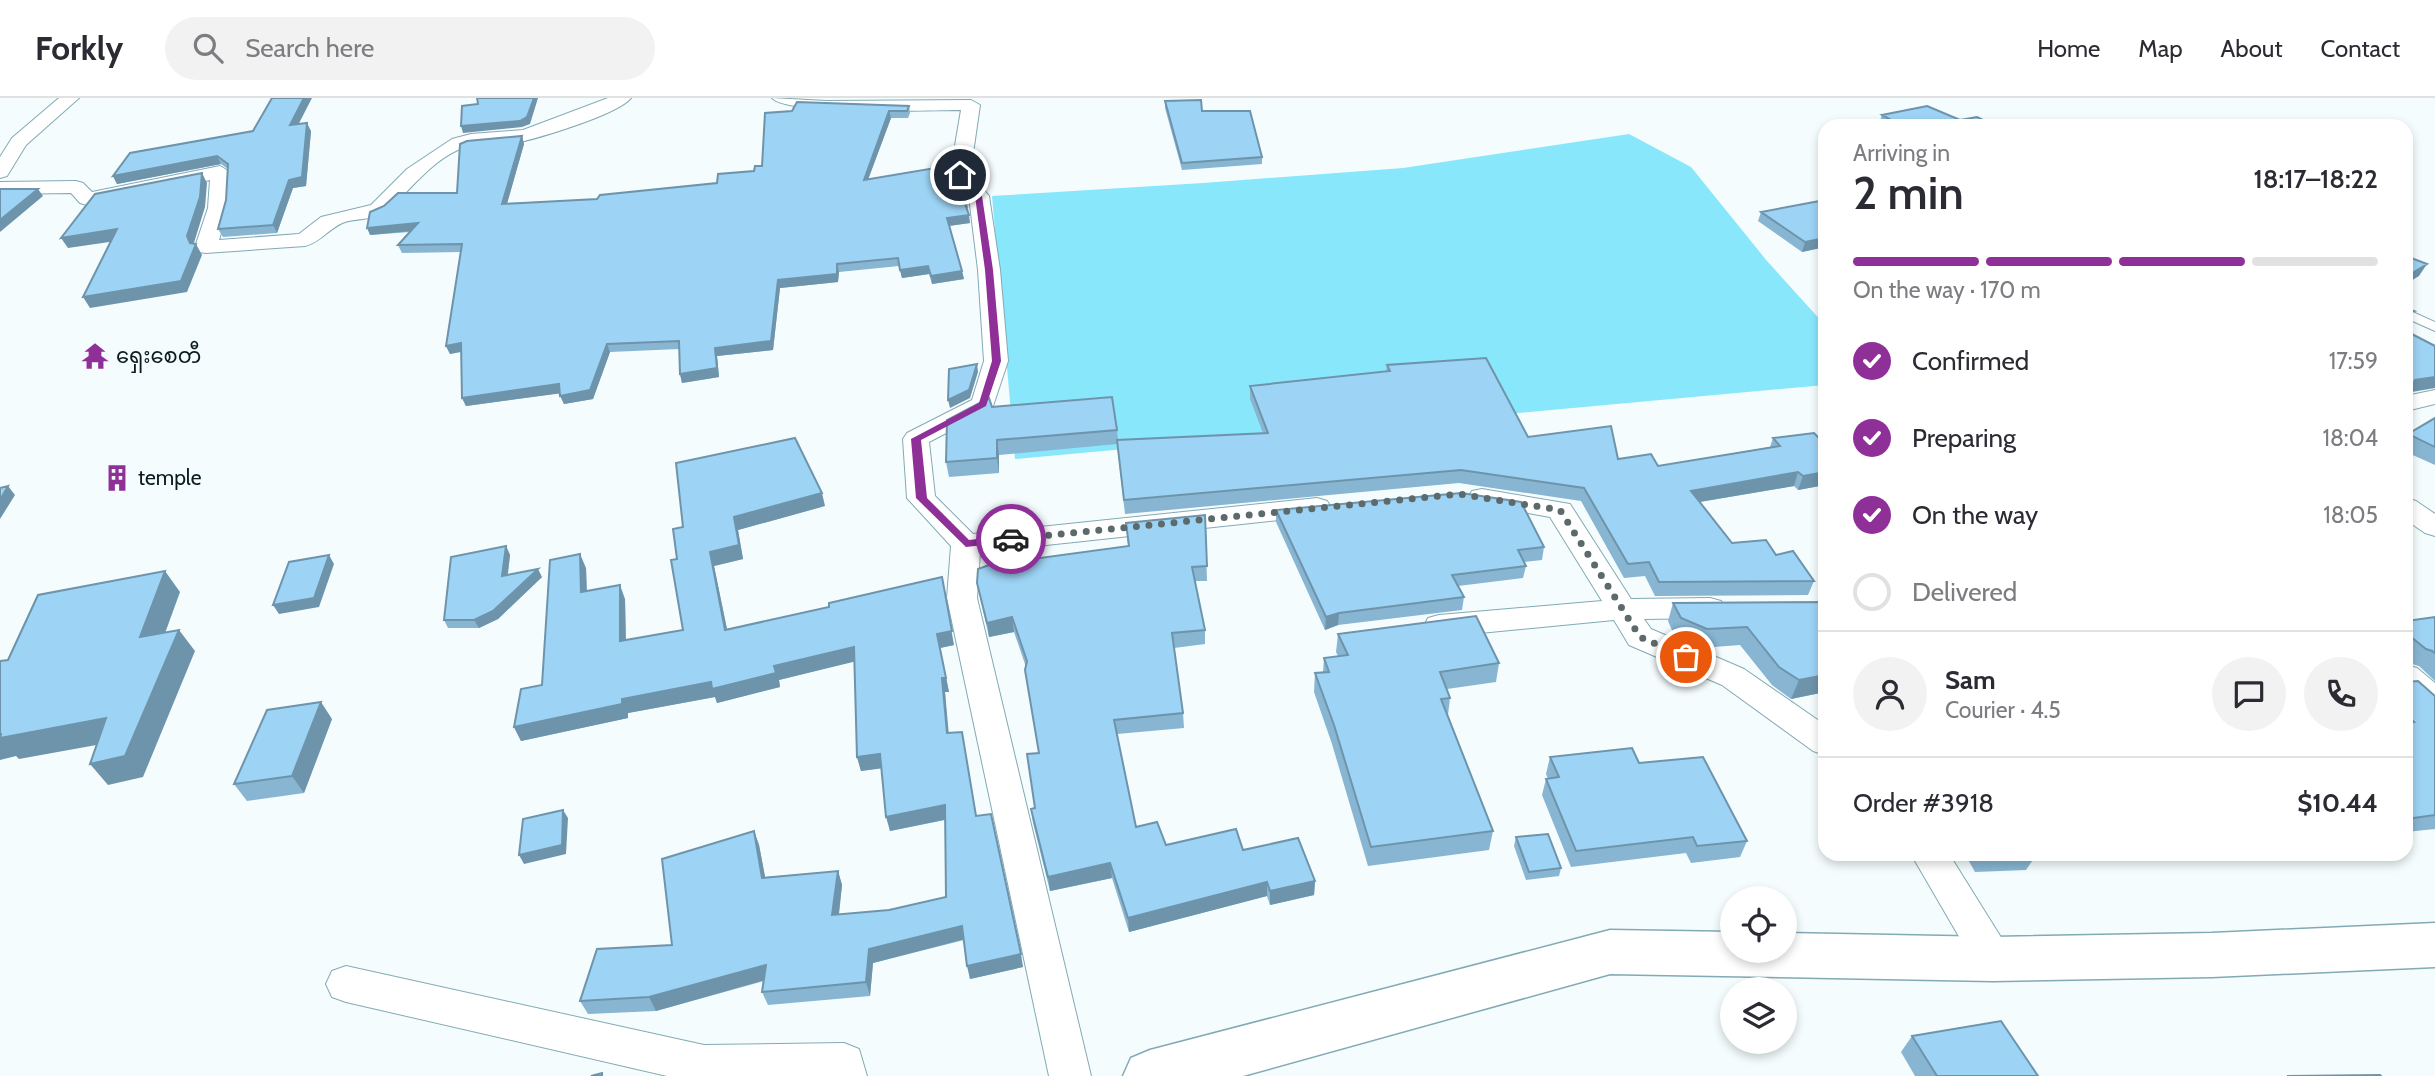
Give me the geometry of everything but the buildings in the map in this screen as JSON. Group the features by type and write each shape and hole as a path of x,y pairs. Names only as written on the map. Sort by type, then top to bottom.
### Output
{"street":[{"path":"0,172 19,142 70,98"},
{"path":"0,188 76,187 86,199 220,172 218,208 206,247 305,240 311,232 338,215 377,211 398,187 429,160 462,142 512,138 585,115 622,98"},
{"path":"782,98 826,106 971,105 960,175 979,196 989,270 996,361 983,404 916,439 921,498 966,544 962,598 1070,1076"},
{"path":"2413,402 2435,397"},
{"path":"1459,494 1560,510 1640,637 1733,677 1818,737"},
{"path":"966,544 1347,504"},
{"path":"2413,512 2435,527"},
{"path":"1416,629 1493,619 1622,609 1744,608"},
{"path":"2413,682 2435,702"},
{"path":"1933,861 1993,958"},
{"path":"1150,1076 1610,952 1993,958 2212,955 2435,945"},
{"path":"346,985 704,1065 844,1063 846,1076"}],"lane":[{"path":"2413,316 2435,327"}],"shaded area":[{"path":"1629,134 1691,167 1767,261 1818,317 1818,386 1015,459 992,196 1403,168"}],"way so far":[{"path":"1011,539 1138,524 1459,494 1560,510 1640,637 1686,657"}],"place":[{"name":"ရှေးစေတီ","path":"95,356"},
{"name":"temple","path":"117,478"}],"route":[{"path":"960,175 979,196 989,270 996,361 983,404 916,439 921,498 966,544 1011,539"}]}
